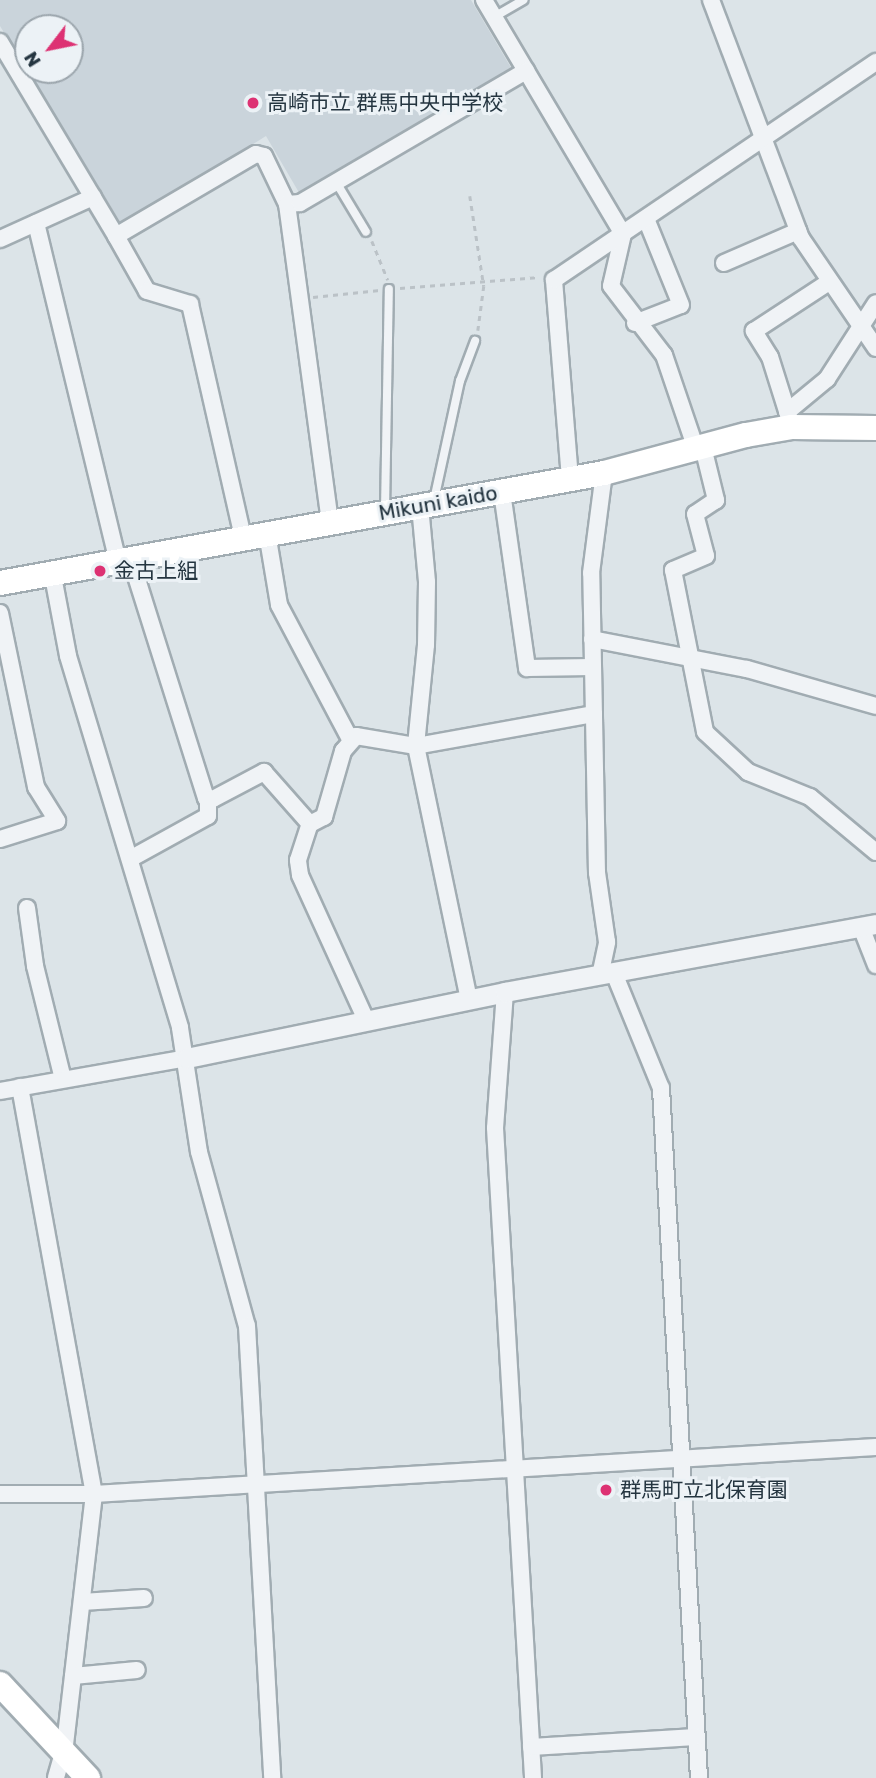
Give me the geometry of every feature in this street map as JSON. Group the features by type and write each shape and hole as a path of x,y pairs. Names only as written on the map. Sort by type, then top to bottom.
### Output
{"main road":[{"name":"Mikuni kaido","path":"0,583 123,558 604,473 699,448 789,420 876,428"},
{"path":"0,1684 88,1778"}],"street":[{"path":"484,0 623,234 611,286 635,323 670,367 716,500 695,514 706,556 673,570 703,725 711,739 748,772 810,797 876,852"},
{"path":"710,0 798,231 876,348"},
{"path":"0,42 147,291 190,304 255,536 279,605 351,741"},
{"path":"570,479 554,280 876,62"},
{"path":"287,204 300,203 526,71"},
{"path":"116,236 256,153 264,156 287,204 330,523"},
{"path":"0,239 93,197"},
{"path":"635,323 681,305 646,219"},
{"path":"36,223 123,558 208,799 208,816 130,859"},
{"path":"724,263 798,231"},
{"path":"830,282 754,331 769,358 789,420 827,379 858,324 876,303"},
{"path":"604,473 592,542 597,873 607,942 607,974 661,1088 699,1778"},
{"path":"502,492 527,668 592,667"},
{"path":"427,504 426,645 416,746 469,999"},
{"path":"52,571 68,656 187,1058 199,1152 247,1326 272,1778"},
{"path":"0,613 36,786 57,821 1,836"},
{"path":"592,639 799,682 823,694 876,706"},
{"path":"366,1020 300,875 298,860 310,824 324,817 343,751 356,736 416,746 594,714"},
{"path":"208,799 264,772 310,824"},
{"path":"27,908 35,966 63,1079"},
{"path":"0,1091 187,1058 469,999 869,925 876,965"},
{"path":"505,992 495,1128 533,1778"},
{"path":"20,1087 94,1494 63,1753 56,1778"},
{"path":"0,1494 94,1494 876,1447"},
{"path":"82,1602 144,1598"},
{"path":"73,1676 136,1670"},
{"path":"531,1747 696,1737"}],"lane":[{"path":"494,17 523,0"},
{"path":"336,182 366,233"},
{"path":"385,512 389,289"},
{"path":"427,504 456,398 475,341"}],"path":[{"path":"470,196 484,310 475,341"},
{"path":"366,233 389,289"},
{"path":"481,279 554,280"}],"shaded area":[{"name":"高崎市立 群馬中央中学校","path":"0,0 471,0 513,71 301,196 266,136 122,225 36,84 84,84 84,14 14,14 14,49 0,26"}],"place":[{"name":"高崎市立 群馬中央中学校","path":"253,103"},
{"name":"金古上組","path":"100,571"},
{"name":"群馬町立北保育園","path":"606,1490"}]}
